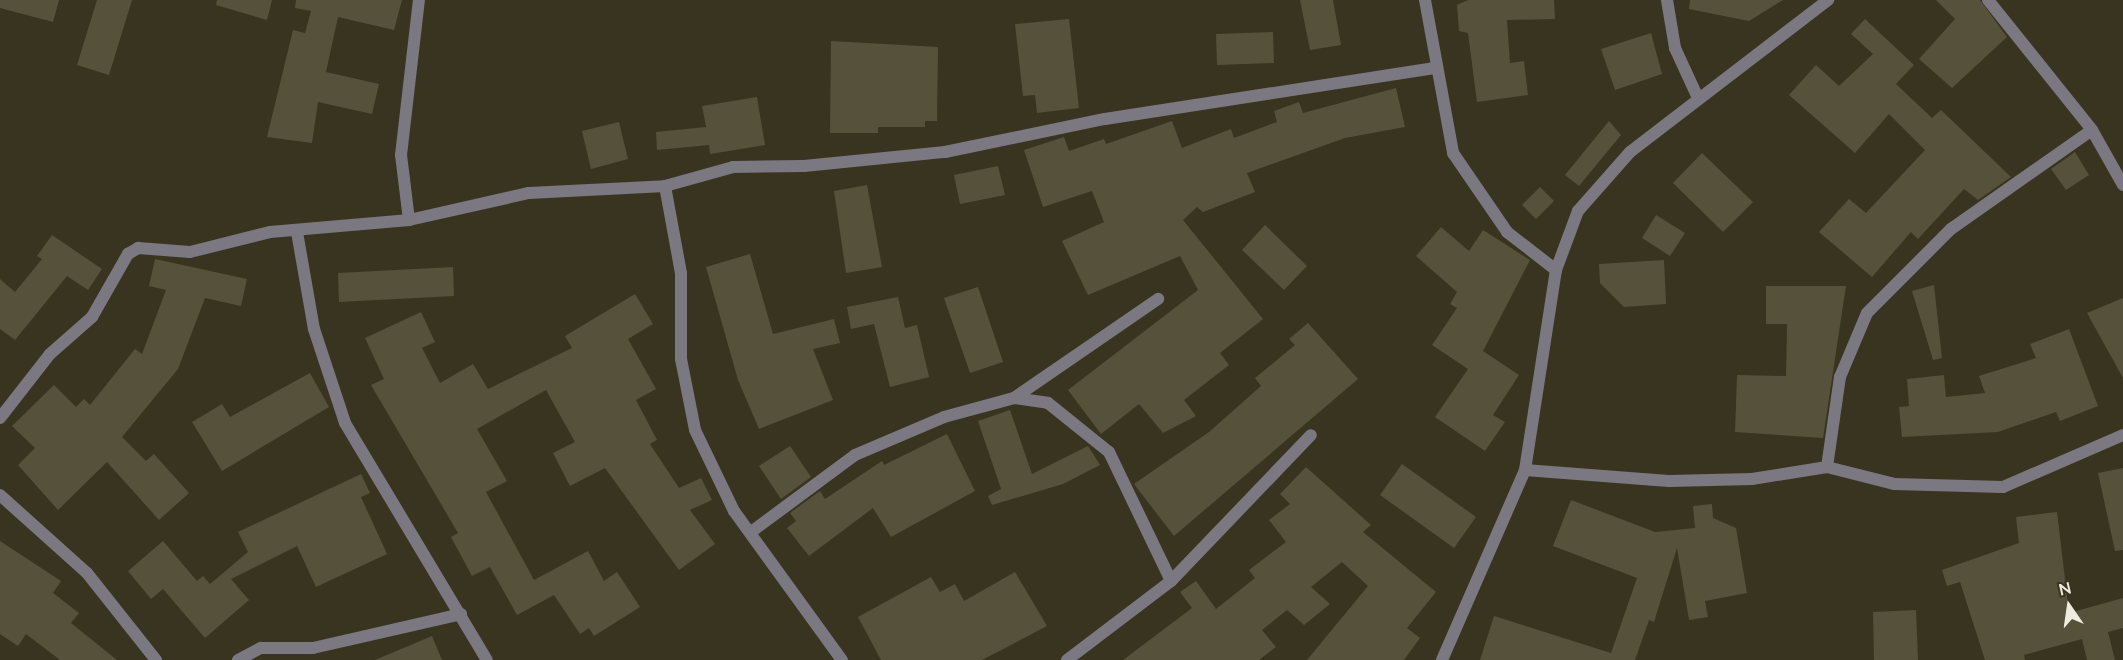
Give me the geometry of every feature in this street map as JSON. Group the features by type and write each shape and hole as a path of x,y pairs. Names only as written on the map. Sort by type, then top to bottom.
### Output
{"street":[{"path":"409,220 401,155 419,0"},
{"path":"1425,0 1433,68 1452,153 1507,232 1556,270"},
{"path":"1667,0 1676,48 1698,98"},
{"path":"1442,660 1525,471 1556,270 1578,211 1630,152 1828,0"},
{"path":"1988,0 2092,130 2123,185"},
{"path":"0,418 50,354 92,317 132,250 190,252 270,232 297,232 409,220 529,193 665,186 733,167 804,166 945,152 1105,119 1433,68"},
{"path":"1827,467 1840,377 1867,313 1951,229 2092,130"},
{"path":"665,186 681,273 681,359 695,430 734,511 842,660"},
{"path":"297,232 314,329 345,423 487,660"},
{"path":"751,532 855,455 944,417 1014,398 1158,300"},
{"path":"1014,398 1048,403 1109,452 1171,581"},
{"path":"1067,660 1171,581 1311,435"},
{"path":"1525,471 1669,481 1752,479 1827,467 1894,483 2003,487 2123,435"},
{"path":"0,495 87,573 156,660"},
{"path":"238,660 261,648 312,648 461,614"}],"building":[{"path":"0,0 59,0 53,22 0,8"},
{"path":"97,0 132,0 109,75 77,65"},
{"path":"217,0 272,0 267,20 216,5"},
{"path":"296,0 402,0 394,30 338,17 326,72 379,84 372,114 318,102 312,143 267,137 293,30 305,33 311,11 295,8"},
{"path":"1300,0 1333,0 1341,45 1310,50"},
{"path":"1468,0 1554,0 1555,19 1507,20 1510,63 1524,61 1528,95 1477,102 1468,33 1459,31 1457,5"},
{"path":"1690,0 1783,0 1749,21 1689,9"},
{"path":"1936,0 1980,0 2007,37 1952,88 1919,59 1955,19"},
{"path":"1069,19 1079,108 1037,113 1035,95 1023,96 1015,24"},
{"path":"1865,19 1914,65 1896,84 1932,118 1941,110 2011,177 1978,200 1964,189 1918,239 1911,232 1872,277 1819,232 1849,199 1866,213 1925,150 1889,114 1855,153 1789,95 1816,65 1839,86 1873,54 1851,34"},
{"path":"1273,32 1274,63 1217,65 1216,34"},
{"path":"1651,33 1662,74 1615,90 1601,49"},
{"path":"831,41 938,47 937,121 925,121 925,127 878,127 878,133 830,133"},
{"path":"1396,88 1405,127 1345,138 1247,173 1255,192 1203,212 1197,207 1183,220 1263,319 1220,353 1229,365 1184,400 1196,416 1163,433 1139,404 1101,434 1068,390 1198,290 1180,256 1088,295 1062,241 1104,222 1092,191 1043,207 1024,150 1064,137 1069,151 1104,139 1106,144 1172,121 1182,148 1231,129 1234,138 1277,122 1274,111 1299,102 1303,113"},
{"path":"757,97 765,145 710,154 709,145 657,150 656,132 706,127 702,106"},
{"path":"1609,121 1621,135 1579,186 1565,175"},
{"path":"619,122 628,159 591,169 582,131"},
{"path":"2075,152 2089,175 2066,190 2051,169"},
{"path":"1702,153 1753,202 1723,232 1673,183"},
{"path":"998,166 1005,195 960,204 954,175"},
{"path":"867,185 882,267 846,273 834,191"},
{"path":"1540,187 1554,201 1536,219 1522,205"},
{"path":"1656,215 1685,233 1670,256 1642,238"},
{"path":"1265,225 1307,266 1284,290 1242,250"},
{"path":"1441,227 1469,251 1483,230 1530,260 1483,351 1519,375 1493,415 1505,422 1485,451 1435,417 1468,369 1432,345 1457,308 1450,304 1457,292 1416,256"},
{"path":"52,235 102,269 88,290 67,276 15,340 0,329 0,279 15,292 42,259 37,256"},
{"path":"750,254 773,334 834,319 840,343 813,349 833,400 759,429 738,380 706,267"},
{"path":"155,259 247,279 241,306 205,298 178,369 122,437 146,461 154,454 189,493 159,520 107,462 58,510 18,465 35,448 12,426 54,385 76,407 84,399 90,405 135,349 142,354 166,290 149,286"},
{"path":"1664,260 1666,304 1624,307 1600,283 1599,264"},
{"path":"453,267 454,296 339,302 338,273"},
{"path":"1934,285 1942,358 1933,360 1912,291"},
{"path":"1766,286 1846,286 1823,438 1735,432 1737,375 1786,376 1787,324 1766,324"},
{"path":"978,287 1003,362 970,373 944,298"},
{"path":"635,294 653,324 628,339 656,389 636,400 657,440 650,444 679,488 701,478 712,500 690,510 715,544 679,570 605,468 570,486 553,453 575,442 546,390 477,429 507,481 486,492 534,580 588,551 604,581 617,572 640,607 594,636 589,628 580,634 554,595 517,615 490,567 472,576 451,537 458,533 371,385 384,379 365,338 421,312 435,342 422,348 440,383 473,364 488,389 572,348 565,336"},
{"path":"898,297 905,328 917,325 929,377 890,387 874,324 851,329 847,307"},
{"path":"2123,298 2123,378 2087,313"},
{"path":"1308,323 1358,379 1174,536 1134,484 1209,432 1261,386 1255,378 1295,345 1289,339"},
{"path":"2069,329 2098,406 2060,421 2056,412 1998,432 1902,437 1899,407 1909,406 1907,379 1944,375 1946,397 1985,393 1979,376 2036,358 2030,344"},
{"path":"310,373 329,407 222,471 192,422 222,404 230,417"},
{"path":"1010,410 1032,474 1088,446 1100,465 1063,484 992,505 988,496 1001,489 978,421"},
{"path":"947,434 975,491 891,537 873,508 809,556 787,528 796,521 790,513 820,491 825,499 882,461 884,465"},
{"path":"790,446 811,477 781,499 759,466"},
{"path":"1402,464 1476,517 1454,548 1380,495"},
{"path":"1306,467 1371,525 1363,532 1436,592 1407,628 1420,638 1404,660 1307,660 1368,586 1342,562 1311,587 1330,604 1304,625 1287,610 1262,630 1276,647 1259,660 1123,660 1192,608 1180,592 1196,581 1216,609 1255,578 1249,570 1286,542 1269,520 1290,504 1280,494"},
{"path":"2123,468 2123,550 2115,551 2098,473"},
{"path":"361,474 370,493 361,497 387,554 316,587 297,546 231,579 249,600 205,638 163,589 151,599 128,571 163,541 197,581 203,576 210,584 248,552 238,532"},
{"path":"1571,500 1655,532 1695,528 1693,506 1712,504 1713,518 1736,528 1747,593 1705,601 1708,617 1689,620 1677,548 1654,622 1649,620 1635,660 1480,660 1494,616 1611,653 1637,578 1553,546"},
{"path":"2057,512 2069,613 2123,598 2123,628 2108,632 2115,660 2087,660 2082,639 2024,655 2025,660 1985,660 1960,582 1947,586 1942,570 2019,543 2016,517"},
{"path":"0,541 61,581 53,593 79,613 71,623 117,660 60,660 26,634 18,646 0,634"},
{"path":"1015,572 1047,626 982,660 881,660 858,617 931,577 940,592 955,584 964,601"},
{"path":"1916,610 1918,660 1874,660 1873,612"},
{"path":"432,636 442,660 375,660"}]}
